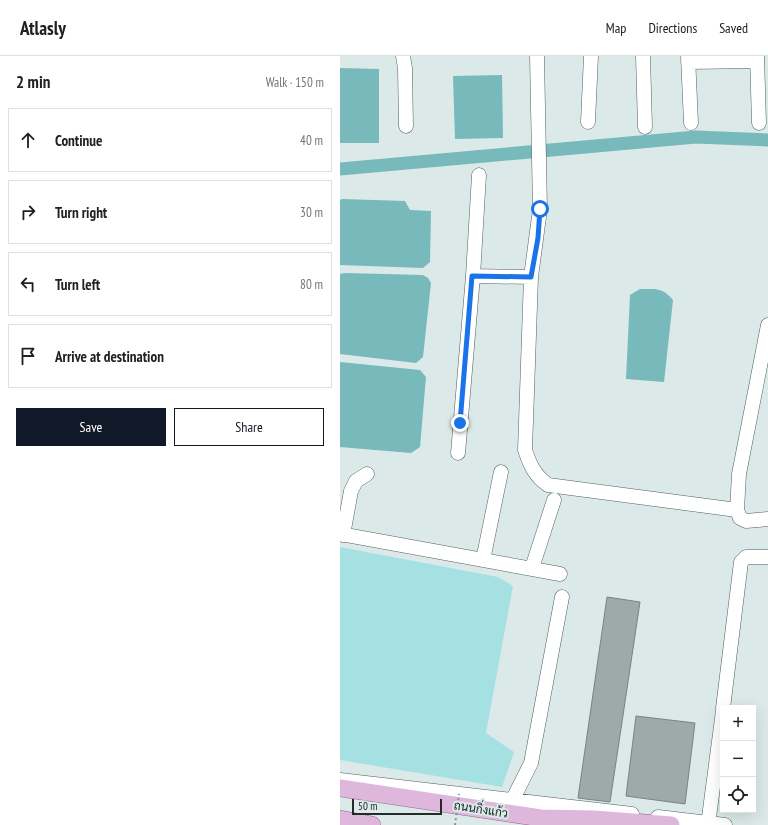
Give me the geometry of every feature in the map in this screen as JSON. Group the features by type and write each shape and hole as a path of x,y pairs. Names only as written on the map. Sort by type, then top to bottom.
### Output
{"main road":[{"name":"ถนนกิ่งแก้ว","path":"340,788 509,807 541,818 594,819 671,825"},
{"path":"340,819 372,825"}],"street":[{"path":"403,56 405,68 406,126"},
{"path":"537,56 541,169 538,238 531,277 525,450 529,463 538,478 548,485 737,510"},
{"path":"588,122 591,56"},
{"path":"643,56 645,126"},
{"path":"691,123 688,59 757,58 760,123"},
{"path":"458,453 479,175"},
{"path":"472,276 531,277"},
{"path":"768,325 739,474 737,510 740,518 746,521 768,519"},
{"path":"483,560 501,472"},
{"path":"367,474 356,481 351,491 342,535 560,574"},
{"path":"532,568 554,500"},
{"path":"723,705 741,562 746,557 768,557"},
{"path":"509,807 531,762 562,597"},
{"path":"708,824 720,732"},
{"path":"340,780 509,807 725,825"}],"path":[{"path":"456,825 459,794"}],"shaded area":[{"path":"340,68 379,69 379,143 340,143"},
{"path":"502,75 503,138 455,139 453,76"},
{"path":"340,200 405,201 410,210 431,211 430,262 423,268 340,265"},
{"path":"340,274 423,275 428,278 431,283 423,357 416,363 340,354"},
{"path":"640,289 654,289 662,291 673,300 664,382 626,379 630,295"},
{"path":"340,362 420,370 426,377 420,447 411,453 340,447"},
{"path":"340,547 498,577 513,586 486,733 514,752 502,787 340,760"}],"building":[{"path":"607,597 640,602 610,802 578,798"},
{"path":"636,716 695,723 685,804 626,796"}],"waterway":[{"path":"340,169 696,137 768,140"}],"route":[{"path":"460,423 472,276 531,277 538,238 540,209"}]}
